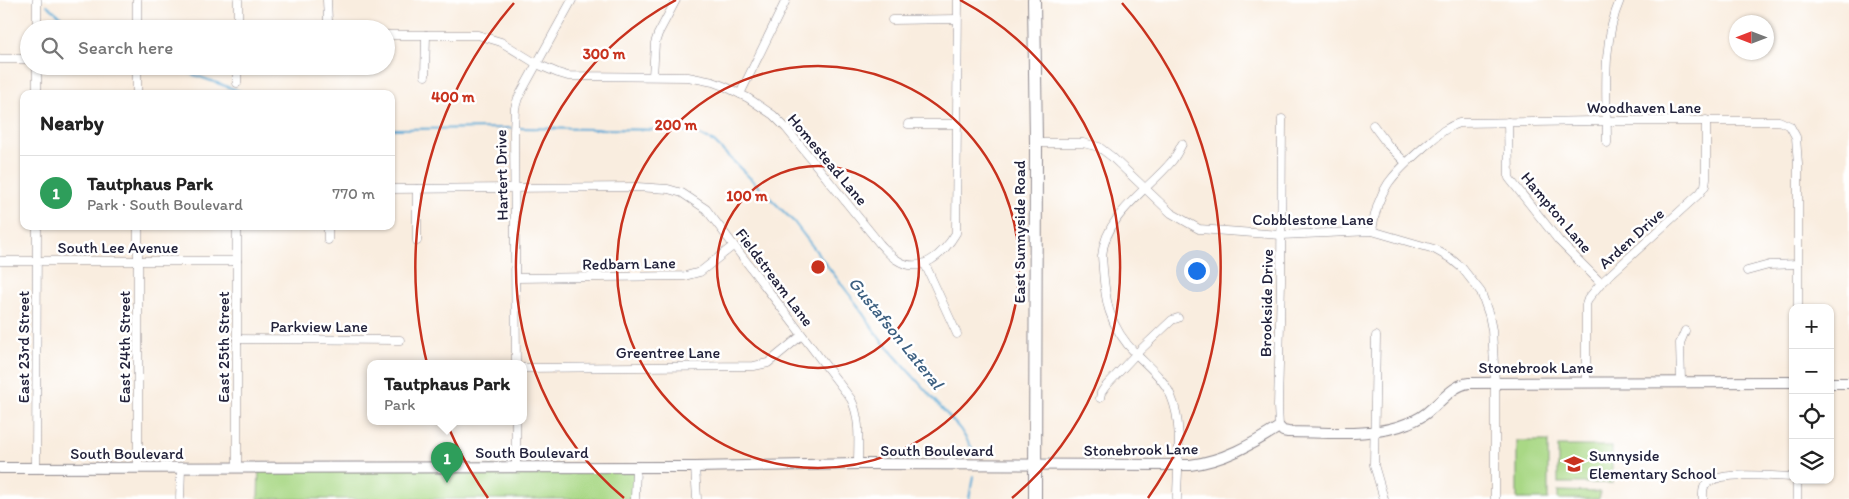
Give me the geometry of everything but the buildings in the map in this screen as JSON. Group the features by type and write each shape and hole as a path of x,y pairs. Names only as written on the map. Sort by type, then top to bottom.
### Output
{"main road":[{"name":"East Sunnyside Road","path":"1034,0 1036,143 1034,499"}],"street":[{"path":"37,0 37,20"},
{"path":"137,0 137,20"},
{"path":"238,0 238,20"},
{"path":"327,0 328,20"},
{"name":"Hartert Drive","path":"516,360 514,128 518,98 572,0"},
{"path":"653,76 655,43 676,0"},
{"path":"740,94 786,0"},
{"path":"957,334 922,265 948,247 956,233 958,0"},
{"path":"1607,143 1608,43 1610,27 1620,0"},
{"path":"892,20 957,19"},
{"name":"Homestead Lane","path":"395,35 478,35 492,38 537,64 568,76 688,77 713,82 740,94 773,115 786,128 894,259 907,264 922,265"},
{"path":"425,76 426,36"},
{"path":"0,59 20,59"},
{"path":"37,75 37,90"},
{"path":"137,75 137,90"},
{"path":"237,75 237,83"},
{"name":"Brookside Drive","path":"1279,427 1282,119"},
{"name":"Arden Drive","path":"1586,382 1586,305 1588,299 1602,283 1700,193 1705,186 1706,120"},
{"name":"Woodhaven Lane","path":"1372,231 1374,211 1386,185 1406,163 1441,132 1452,125 1477,122 1779,121 1790,126 1796,137 1798,164 1798,304"},
{"name":"Hampton Lane","path":"1508,122 1509,178 1559,241 1602,283"},
{"path":"908,124 958,124"},
{"path":"1373,125 1388,145 1406,163"},
{"name":"Cobblestone Lane","path":"1036,143 1083,143 1099,148 1112,157 1171,213 1199,229 1281,235 1372,231 1434,249 1462,268 1475,282 1483,297 1492,330 1495,382 1495,499"},
{"path":"1177,499 1179,444 1176,413 1172,398 1167,386 1118,332 1108,311 1102,256 1107,236 1115,221 1174,159 1182,144"},
{"name":"Fieldstream Lane","path":"395,189 637,187 668,189 688,196 713,216 733,246 851,399 855,408 858,464"},
{"path":"417,189 417,241"},
{"name":"East 23rd Street","path":"36,468 37,230"},
{"name":"East 24th Street","path":"138,230 138,468"},
{"name":"East 25th Street","path":"237,230 237,468"},
{"path":"328,230 328,240"},
{"name":"Redbarn Lane","path":"516,278 684,276 700,272 733,246"},
{"name":"South Lee Avenue","path":"0,261 237,261"},
{"path":"1747,271 1770,265 1798,264"},
{"path":"1100,398 1105,387 1136,354 1172,320 1178,318"},
{"path":"1681,381 1680,343 1685,332"},
{"name":"Greentree Lane","path":"527,368 754,366 768,363 802,335"},
{"path":"1376,336 1374,465 1384,499"},
{"name":"Parkview Lane","path":"237,339 400,340"},
{"name":"Stonebrook Lane","path":"1034,465 1177,465 1204,463 1240,450 1279,427 1283,431 1288,432 1355,432 1394,428 1409,423 1429,411 1456,387 1463,384 1495,382 1789,382"},
{"path":"1834,382 1849,383"},
{"path":"516,425 516,467"},
{"name":"South Boulevard","path":"0,468 695,467 858,464 1034,465"},
{"path":"635,499 636,466"},
{"path":"695,467 697,499"},
{"path":"180,499 181,468"},
{"path":"1703,499 1706,484 1720,477 1789,477"},
{"path":"1797,484 1797,499"}],"green space":[{"path":"1517,441 1548,441 1548,499 1517,499"},
{"path":"1558,446 1612,446 1612,483 1558,483"},
{"path":"259,467 636,467 635,499 258,499"},
{"path":"1558,491 1600,492 1599,499 1558,499"}],"waterway":[{"name":"Gustafson Lateral","path":"47,5 65,20"},
{"name":"Gustafson Lateral","path":"194,75 237,90"},
{"name":"Gustafson Lateral","path":"395,129 511,128"},
{"name":"Gustafson Lateral","path":"516,128 679,130 698,134 714,142 794,222 855,302 880,339 960,429 972,448"},
{"name":"Gustafson Lateral","path":"969,499 973,476"}],"place":[{"name":"Sunnyside Elementary School","path":"1574,464"},
{"name":"Tautphaus Park","path":"447,483"}]}
